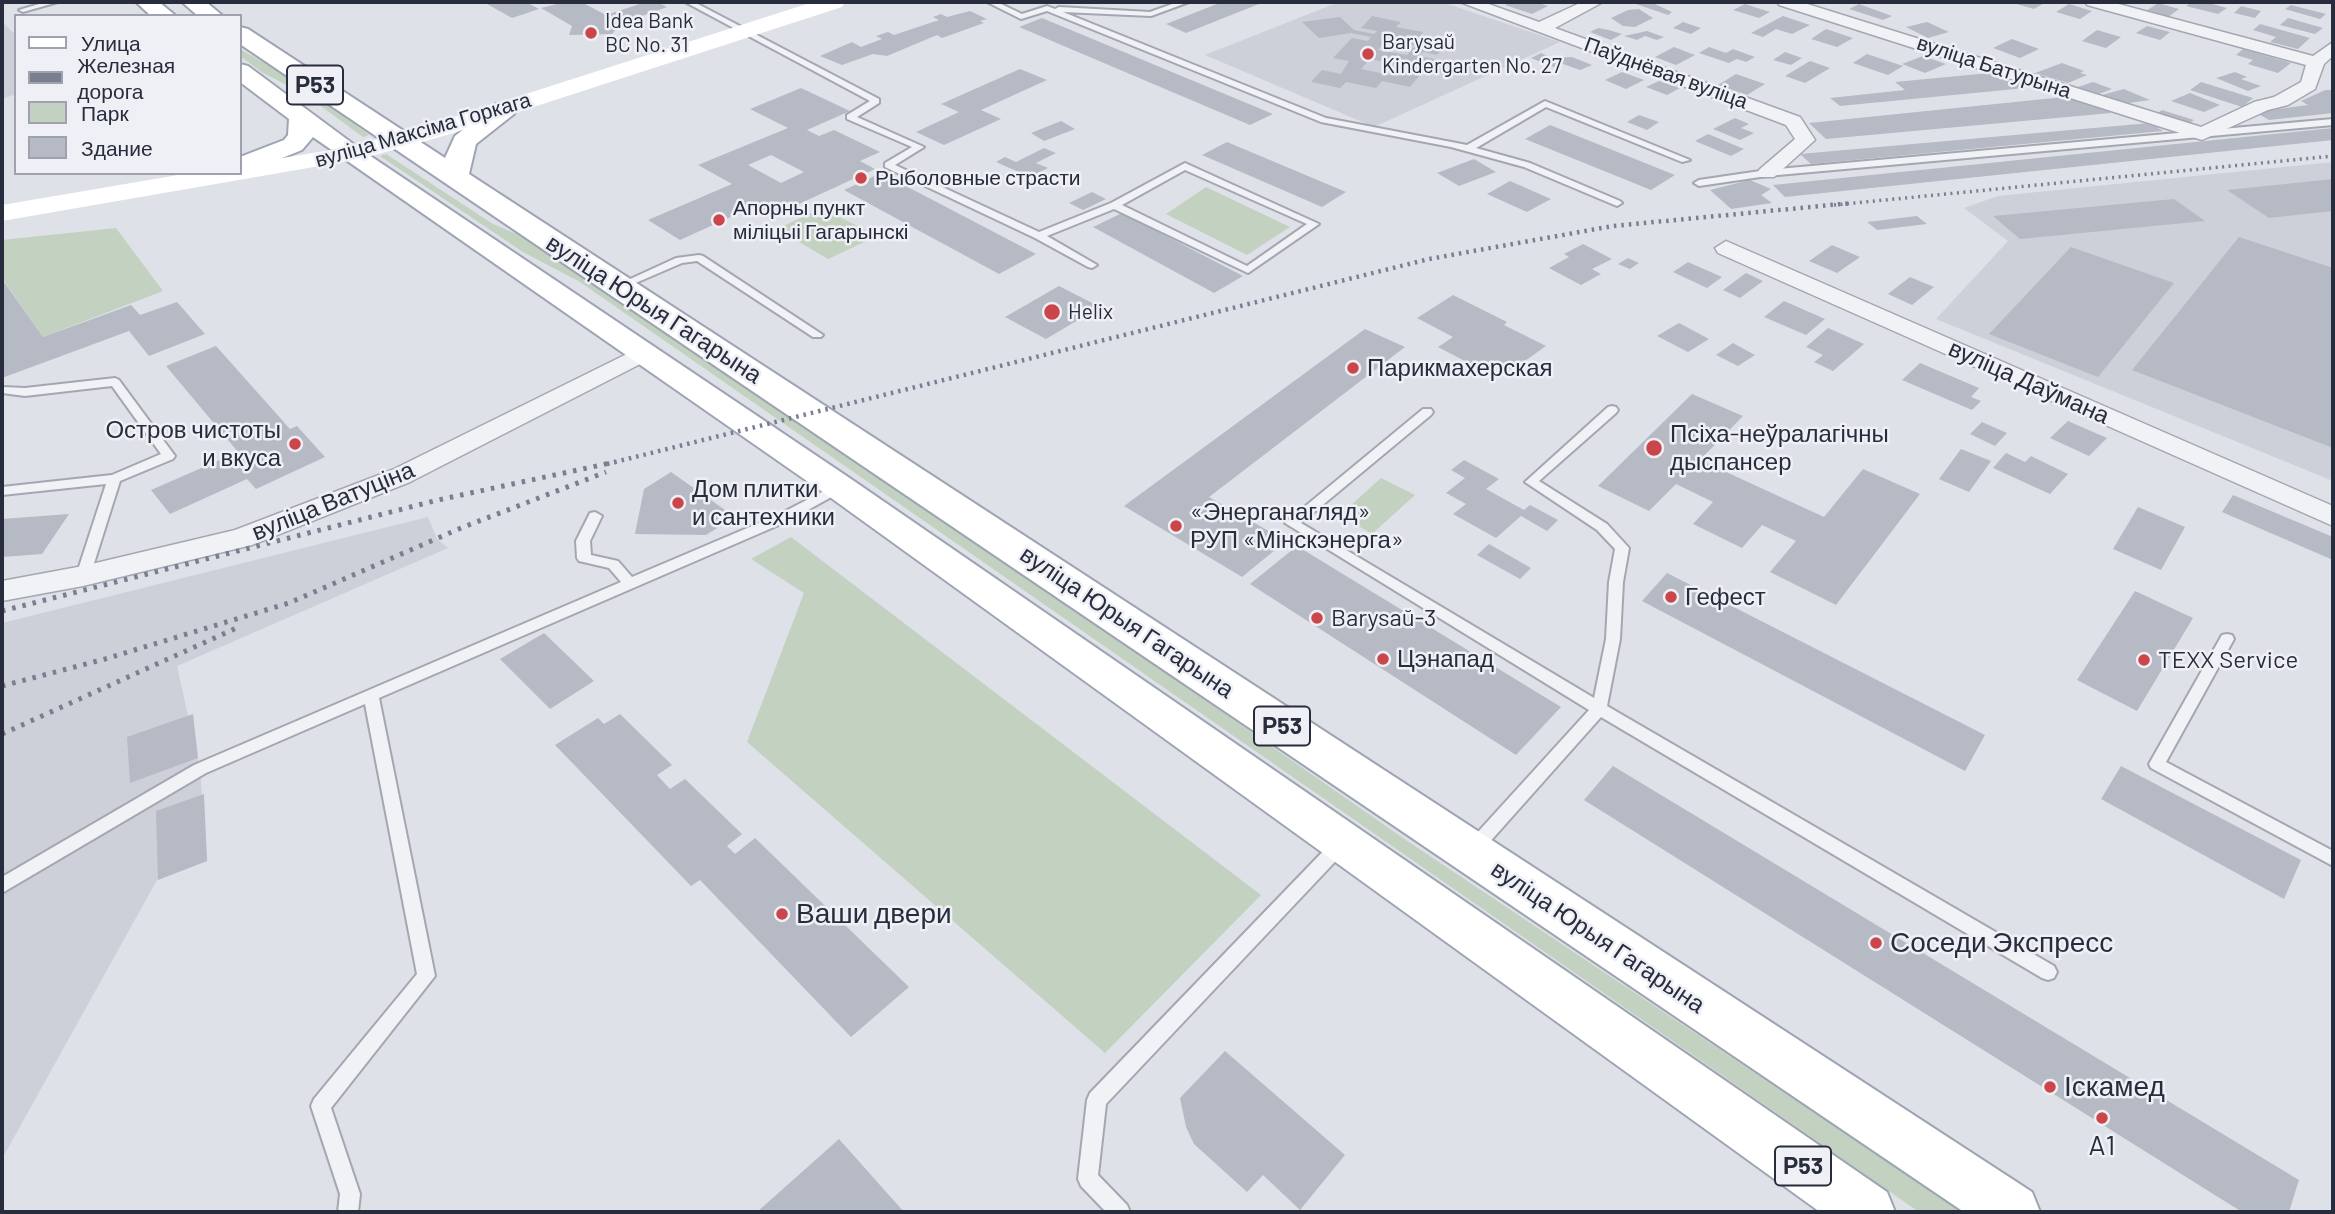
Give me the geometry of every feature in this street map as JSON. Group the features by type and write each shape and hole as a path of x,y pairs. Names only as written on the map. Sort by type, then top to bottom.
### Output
{"main road":[{"path":"146,2 162,14"},
{"path":"192,2 209,14"},
{"name":"вуліца Максіма Горкага","path":"242,170 347,151 505,108 812,2"},
{"name":"вуліца Максіма Горкага","path":"394,139 741,28 834,2"},
{"name":"вуліца Юрыя Гагарына","path":"242,35 394,139 620,286 2012,1212"},
{"name":"вуліца Юрыя Гагарына","path":"242,73 347,151 839,487 1867,1212"},
{"path":"456,179 457,161 464,141 505,108"},
{"path":"243,165 293,145 301,136 301,117"},
{"name":"вуліца Максіма Горкага","path":"243,165 347,151"},
{"path":"2,203 182,175"},
{"name":"вуліца Максіма Горкага","path":"2,213 213,175"}],"street":[{"name":"Паўднёвая вуліца","path":"1468,2 1793,121 1805,140 1767,173"},
{"path":"1541,28 1595,2"},
{"name":"вуліца Батурына","path":"1785,2 2202,134"},
{"path":"2093,2 2316,62"},
{"path":"2202,134 2261,106 2281,101 2309,85 2316,62 2333,47"},
{"name":"вуліца Даўмана","path":"1726,248 2333,517"},
{"name":"вуліца Ватуціна","path":"2,591 83,576 242,538 389,481 643,353"}],"lane":[{"path":"23,10 54,2"},
{"path":"689,2 876,101 850,117 919,147 888,165 1039,236 1092,265"},
{"path":"991,2 1021,17 1064,2"},
{"path":"1047,8 1151,15 1185,2"},
{"path":"1047,8 1324,120 1468,149 1527,165 1617,203"},
{"path":"1468,149 1545,104 1685,160"},
{"path":"1699,183 1767,173 2333,122"},
{"path":"1039,236 1114,205 1185,166 1314,223 1248,270 1114,205"},
{"path":"620,286 680,260 699,258 817,335"},
{"path":"2,390 24,393 115,382 169,456 114,479 2,491"},
{"path":"1469,852 1599,709 1613,639 1616,582 1622,548 1602,527 1531,482 1612,410"},
{"path":"1427,412 1292,523 1599,709 2048,972"},
{"path":"83,576 114,479"},
{"path":"2,886 200,769 783,518 839,487"},
{"path":"595,516 583,541 584,558 613,564 629,583"},
{"path":"2227,639 2157,764 2333,859"},
{"path":"348,1212 350,1194 321,1106 426,976 372,694"},
{"path":"1120,1212 1088,1179 1097,1100 1343,842"}],"shaded area":[{"path":"1339,2 1442,2 1560,42 1374,127 1205,55"},
{"path":"2,22 14,33 14,95 2,99"},
{"path":"2333,162 2333,481 1936,319 2008,241 1964,208 1998,196"},
{"path":"428,517 437,539 448,548 177,666 200,769 207,861 157,880 2,1159 2,623"}],"green space":[{"path":"242,50 302,85 369,135 363,137 303,93 263,73 242,57"},
{"path":"386,154 493,224 540,244 787,409 1406,840 1963,1212 1919,1212 580,282 523,252 380,156"},
{"path":"1206,187 1290,227 1247,255 1166,214"},
{"path":"822,208 877,236 828,259 777,229"},
{"path":"116,228 163,291 43,337 2,278 2,240"},
{"path":"1381,478 1415,495 1372,534 1340,515"},
{"path":"791,537 1261,895 1105,1053 747,742 804,593 751,559"}],"building":[{"path":"526,2 539,9 512,18 487,4"},
{"path":"565,2 581,2 606,15 646,2 657,2 667,7 622,23 612,34 569,35 572,26 541,8"},
{"path":"1222,2 1264,2 1186,33 1166,24"},
{"path":"1511,2 1535,2 1548,6 1532,14 1505,5"},
{"path":"1630,2 1655,4 1672,12 1668,15"},
{"path":"2046,2 2034,9 2013,3"},
{"path":"2192,2 2205,2 2227,8 2218,14 2186,6"},
{"path":"2158,3 2179,9 2168,17 2146,11"},
{"path":"1745,4 1770,12 1759,18 1733,10"},
{"path":"1859,4 1892,16 1883,20 1849,9"},
{"path":"2069,4 2092,11 2080,19 2056,12"},
{"path":"2291,5 2326,14 2320,19 2285,9"},
{"path":"2241,6 2261,11 2255,18 2234,13"},
{"path":"1639,9 1653,18 1635,27 1623,26 1611,18 1628,10"},
{"path":"970,11 987,19 980,21 984,23 942,38 937,35 887,56 873,54 842,65 820,56 852,42 861,47 882,39 876,36 888,32 894,35 939,20 933,17 941,14 947,17"},
{"name":"Barysaŭ Kindergarten No. 27","path":"1372,16 1401,22 1396,27 1423,32 1418,38 1447,43 1437,55 1423,52 1419,56 1449,62 1439,74 1410,68 1406,72 1421,74 1410,87 1382,81 1376,88 1346,82 1340,88 1311,82 1322,70 1341,74 1349,61 1333,58 1352,38 1368,41 1371,37 1351,33 1319,38 1302,22 1340,17 1354,30 1374,34 1377,31 1361,28","holes":["1387,40 1415,46 1407,55 1378,50","1370,59 1399,65 1390,75 1361,69"]},
{"path":"1783,16 1810,25 1792,34 1776,29 1763,37 1751,33"},
{"path":"1042,18 1273,114 1250,125 1019,27"},
{"path":"2288,18 2323,28 2315,34 2280,25"},
{"path":"1683,22 1701,28 1691,34 1673,28"},
{"path":"1927,22 1949,32 1928,38 1906,27"},
{"path":"2260,24 2310,38 2298,49 2270,42 2276,37 2253,30"},
{"path":"2147,26 2170,32 2160,40 2136,33"},
{"path":"1598,28 1622,34 1611,40 1590,32"},
{"path":"1826,29 1853,38 1837,47 1811,39"},
{"path":"2097,30 2121,37 2106,48 2082,41"},
{"path":"1647,31 1664,37 1657,40 1645,36 1637,40 1624,36"},
{"path":"2012,39 2039,49 2020,58 1993,48"},
{"path":"1674,47 1695,55 1676,65 1655,57"},
{"path":"1709,47 1726,53 1733,49 1755,57 1746,62 1737,59 1729,63 1699,53"},
{"path":"2243,49 2291,63 2278,73 2248,64 2253,60 2236,55"},
{"path":"1785,52 1802,58 1791,65 1773,60"},
{"path":"1541,53 1553,58 1572,57 1592,65 1580,70 1563,64 1556,68 1531,58"},
{"path":"1867,54 1903,66 1888,75 1853,63"},
{"path":"1923,56 1946,64 1925,73 1902,64"},
{"path":"1810,61 1830,68 1805,83 1785,76"},
{"path":"2062,63 2084,71 2080,73 2087,75 2068,83 2035,73"},
{"path":"1020,69 1047,80 981,110 1001,119 944,145 916,132 959,112 941,104"},
{"path":"1622,72 1644,80 1626,89 1605,80"},
{"path":"2000,72 2036,87 1840,106 1830,98 1905,90 1895,82"},
{"path":"2235,72 2247,77 2241,79 2261,86 2248,91 2216,78"},
{"path":"1736,74 1765,84 1747,95 1718,85"},
{"path":"1659,81 1680,88 1667,95 1646,87"},
{"path":"2093,82 2112,89 2094,96 2075,88"},
{"path":"2201,82 2253,98 2242,107 2190,90"},
{"path":"801,88 850,111 807,130 819,136 834,130 880,152 860,161 875,169 775,215 757,205 680,240 648,220 732,184 698,165 788,128 750,109","holes":["771,155 804,172 781,183 748,165"]},
{"path":"2124,89 2150,100 2122,104 2102,95"},
{"path":"2325,90 2333,90 2333,113 2269,120 2255,112 2308,105 2301,101"},
{"path":"2190,93 2220,105 2204,112 2171,101"},
{"path":"2074,96 2097,103 2111,113 1826,139 1809,123"},
{"path":"2162,110 2194,120 2186,126 2153,116"},
{"path":"1639,115 1659,122 1647,130 1627,122"},
{"path":"1735,118 1749,124 1741,128 1754,133 1740,140 1713,129"},
{"path":"1061,121 1075,129 1044,141 1031,133"},
{"path":"2150,123 2163,131 1811,164 1800,154"},
{"path":"1550,125 1675,175 1651,190 1525,139"},
{"path":"2333,128 2333,140 1785,197 1773,185"},
{"path":"1708,134 1744,149 1731,156 1695,141"},
{"path":"1227,142 1346,192 1322,207 1202,155"},
{"path":"1044,148 1056,153 1036,163 1048,168 1030,177 996,162 1005,157 1016,162"},
{"path":"1474,159 1496,172 1459,186 1437,173"},
{"path":"881,173 1036,254 999,274 844,190"},
{"path":"2333,179 2333,211 2269,218 2227,190"},
{"path":"1750,180 1771,189 1761,195 1772,203 1731,209 1710,190"},
{"path":"1510,181 1551,199 1527,212 1487,194"},
{"path":"1092,192 1106,199 1083,210 1069,203"},
{"path":"2174,199 2205,221 2020,239 1993,216"},
{"path":"1122,213 1243,276 1214,293 1093,227"},
{"path":"1917,216 1927,224 1877,230 1867,222"},
{"path":"2239,237 2333,268 2333,448 2132,370"},
{"path":"1583,244 1612,259 1592,269 1601,274 1581,285 1549,268 1569,257 1564,254"},
{"path":"1832,245 1860,257 1837,273 1809,261"},
{"path":"2071,247 2174,283 2098,377 1989,334"},
{"path":"1628,258 1639,263 1630,269 1618,264"},
{"path":"1688,262 1722,277 1707,288 1673,272"},
{"path":"1746,273 1763,281 1740,298 1723,290"},
{"path":"1910,277 1934,287 1912,305 1888,294"},
{"path":"2,279 43,337 131,305 140,315 177,302 205,334 149,356 129,331 2,378"},
{"path":"1059,286 1100,307 1046,339 1005,317"},
{"path":"1453,295 1507,322 1504,325 1546,346 1512,370 1501,364 1488,373 1438,347 1453,337 1417,318"},
{"path":"1784,301 1825,319 1806,335 1764,317"},
{"path":"1679,323 1709,339 1688,352 1657,336"},
{"path":"1828,328 1864,344 1833,371 1814,362 1823,355 1806,347"},
{"path":"1365,329 1405,347 1209,497 1286,541 1242,577 1124,506"},
{"path":"1733,343 1755,355 1738,366 1716,355"},
{"path":"216,346 290,429 297,426 325,457 256,489 247,479 170,514 151,490 238,452 166,366"},
{"path":"1920,363 1979,388 1971,397 1981,401 1972,410 1902,380"},
{"path":"1692,394 1743,416 1700,460 1824,517 1863,469 1920,494 1836,605 1770,572 1796,541 1762,525 1742,548 1693,524 1713,502 1676,484 1649,511 1598,486"},
{"path":"2068,421 2107,438 2089,456 2050,438"},
{"path":"1982,422 2007,433 1995,446 1970,434"},
{"path":"1961,449 1991,461 1969,492 1939,479"},
{"path":"2006,453 2025,462 2031,456 2068,474 2050,494 1993,468"},
{"path":"1464,460 1499,479 1486,489 1524,510 1530,505 1558,520 1547,531 1521,516 1496,538 1453,514 1466,504 1446,493 1465,478 1451,470"},
{"name":"Дом плитки и сантехники","path":"671,472 735,517 706,535 635,534 644,489"},
{"path":"2233,495 2333,537 2333,560 2222,512"},
{"path":"2138,507 2185,527 2161,570 2113,549"},
{"path":"69,514 42,554 2,557 2,519"},
{"path":"1489,544 1531,568 1520,579 1477,555"},
{"path":"1297,546 1561,707 1516,755 1250,584"},
{"path":"1667,573 1985,735 1965,771 1642,601"},
{"path":"2135,591 2193,618 2137,711 2077,680"},
{"path":"544,633 594,681 550,709 500,659"},
{"path":"193,714 198,758 130,783 127,737"},
{"path":"620,714 672,765 657,775 670,789 685,779 742,834 727,846 735,854 755,838 909,987 851,1037 700,880 691,886 555,745 598,718 604,724"},
{"path":"1613,766 2299,1180 2289,1212 2242,1212 1584,800"},
{"path":"2121,766 2301,860 2284,899 2101,799"},
{"path":"204,794 207,861 158,880 156,811"},
{"path":"1225,1051 1345,1155 1300,1210 1263,1175 1247,1192 1194,1144 1186,1127 1180,1098"},
{"path":"839,1139 904,1212 757,1212"}],"railway":[{"path":"1834,205 2333,156"},
{"path":"607,464 1429,259 1613,226 1852,203"},
{"path":"2,611 438,500 615,462"},
{"path":"2,686 105,659 289,603 461,528 606,472"},
{"path":"2,734 241,626"}],"place":[{"name":"Idea Bank BC No. 31","path":"591,33"},
{"name":"Barysaŭ Kindergarten No. 27","path":"1368,54"},
{"name":"Рыболовные страсти","path":"861,178"},
{"name":"Апорны пункт міліцыі Гагарынскі","path":"719,220"},
{"name":"Helix","path":"1052,312"},
{"name":"Парикмахерская","path":"1353,368"},
{"name":"Остров чистоты и вкуса","path":"295,444"},
{"name":"Псіха-неўралагічны дыспансер","path":"1654,448"},
{"name":"Дом плитки и сантехники","path":"678,503"},
{"name":"«Энерганагляд» РУП «Мінскэнерга»","path":"1176,526"},
{"name":"Гефест","path":"1671,597"},
{"name":"Barysaŭ-3","path":"1317,618"},
{"name":"Цэнапад","path":"1383,659"},
{"name":"TEXX Service","path":"2144,660"},
{"name":"Ваши двери","path":"782,914"},
{"name":"Соседи Экспресс","path":"1876,943"},
{"name":"Іскамед","path":"2050,1087"},
{"name":"A1","path":"2102,1118"}]}
